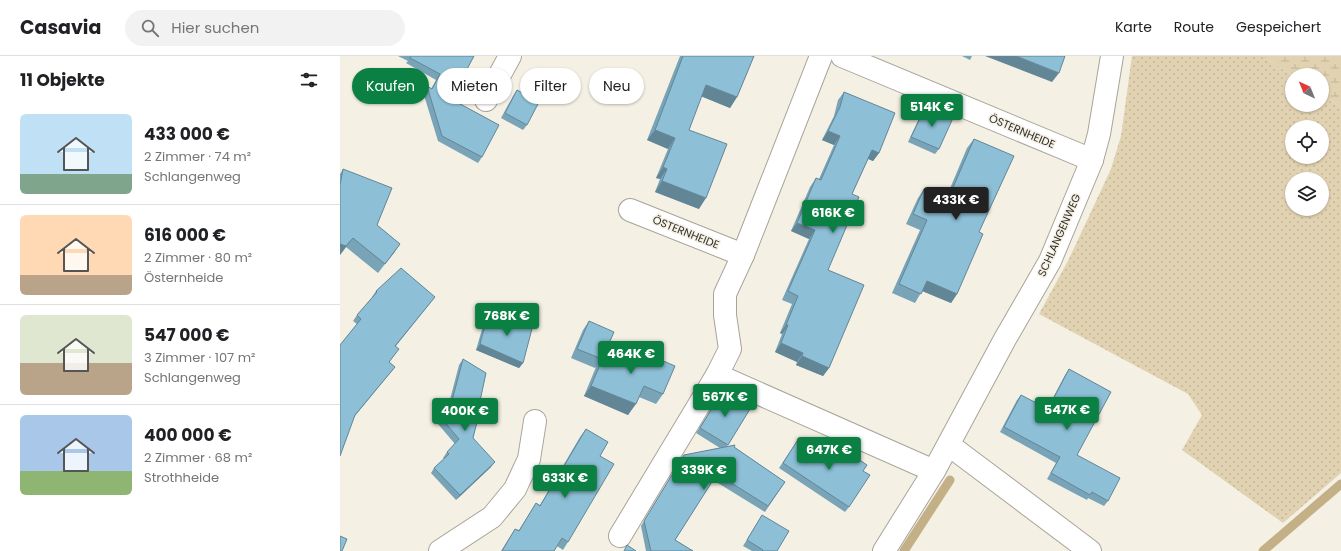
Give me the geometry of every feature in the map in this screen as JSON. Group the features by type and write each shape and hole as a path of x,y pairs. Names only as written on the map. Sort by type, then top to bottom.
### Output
{"street":[{"path":"503,68 510,56"},
{"path":"620,536 717,375 730,349 725,315 725,294 743,255 821,56"},
{"name":"ÖSTERNHEIDE","path":"842,56 1092,160"},
{"name":"SCHLANGENWEG","path":"884,551 949,445 1005,339 1050,261 1092,160 1099,134 1112,56"},
{"name":"ÖSTERNHEIDE","path":"630,210 743,255"},
{"path":"717,375 934,471"},
{"path":"440,551 492,517 515,489 529,459 535,421"},
{"path":"949,445 1090,551"}],"green space":[{"path":"1132,56 1262,56 1285,71 1285,112 1329,112 1329,99 1341,107 1341,473 1283,523 1182,450 1202,415 1188,394 1039,314 1069,259 1111,169 1121,136"},
{"path":"1262,56 1341,56 1341,107 1329,99 1329,68 1285,68 1285,71"}],"building":[{"path":"411,56 474,56 468,68 437,68 437,72 410,58"},
{"path":"683,56 754,56 737,97 706,85 689,130 727,144 706,198 662,181 667,169 663,167 675,138 655,130"},
{"path":"1016,56 1065,56 1059,73"},
{"path":"437,80 437,104 460,104 499,125 482,157 442,136 429,93 429,87 432,89"},
{"path":"517,90 520,92 520,104 538,104 527,125 505,113 510,104 512,104 512,100"},
{"path":"844,92 895,113 879,153 872,150 852,194 859,197 828,270 864,285 829,368 802,356 803,353 781,343 788,325 786,325 798,296 788,291 815,230 797,223 816,178 821,180 840,136 828,131 840,107"},
{"path":"926,106 953,118 939,149 911,137"},
{"path":"974,139 1014,156 979,232 983,234 957,294 927,281 921,294 899,284 927,220 913,214 924,189 948,199"},
{"path":"343,169 392,188 377,225 400,244 385,264 353,238 346,246 340,244 340,185"},
{"path":"401,268 435,297 395,346 399,349 389,362 395,367 355,415 340,456 340,345 361,319 357,315 377,292 376,291"},
{"path":"488,314 533,325 523,363 480,344"},
{"path":"589,321 614,332 602,359 577,349"},
{"path":"608,346 651,364 654,357 675,366 663,394 644,386 636,404 591,386"},
{"path":"463,359 486,373 480,401 482,402 473,438 495,462 460,495 434,468 449,454 447,452 459,439 442,419 449,412"},
{"path":"1069,369 1111,392 1077,455 1120,478 1108,501 1092,492 1090,495 1051,473 1060,457 1004,427 1021,395 1048,409"},
{"path":"722,392 750,409 728,445 700,428"},
{"path":"586,429 608,442 600,456 614,464 568,542 562,538 554,551 502,551 515,529 519,531 536,503 540,506"},
{"path":"799,438 828,458 837,445 867,465 863,471 870,475 849,507 783,463"},
{"path":"735,445 734,447 785,482 768,506 717,474 675,540 693,551 651,551 644,521 684,455"},
{"path":"762,515 789,531 777,551 762,551 763,550 747,540"},
{"path":"340,536 347,539 342,551 340,551"},
{"path":"627,545 636,551 624,551"}],"waterway":[{"path":"904,551 950,480"},
{"path":"1263,551 1341,484"}]}
